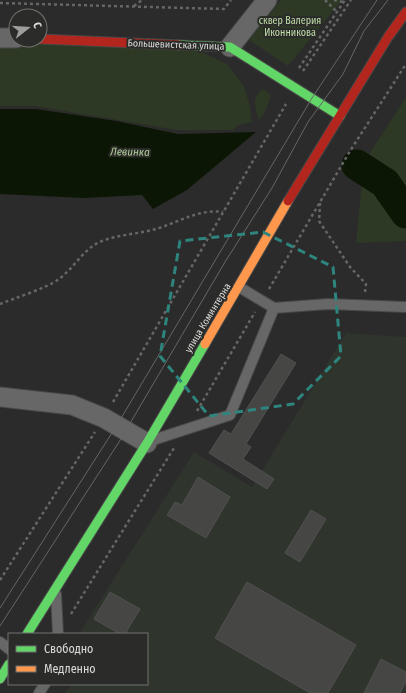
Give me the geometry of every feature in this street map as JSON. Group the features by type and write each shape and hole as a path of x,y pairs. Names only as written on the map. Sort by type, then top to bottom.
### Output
{"main road":[{"name":"улица Коминтерна","path":"29,633 147,443 311,162 388,38 406,12"},
{"name":"Большевистская улица","path":"48,39 230,47 340,116"},
{"path":"0,679 8,666"}],"street":[{"path":"230,47 268,0"},
{"path":"0,397 72,405 104,418 147,443"}],"lane":[{"path":"239,287 274,308 328,304 406,307"},
{"path":"147,443 230,415 274,308"},
{"path":"56,588 58,633"},
{"path":"0,642 8,648"}],"path":[{"path":"134,6 142,0"},
{"path":"0,3 224,9 231,0"},
{"path":"325,0 337,12"},
{"path":"0,580 104,418 288,100 291,85 344,1 334,0"},
{"path":"291,85 351,0"},
{"path":"67,621 186,430 350,151 406,64"},
{"path":"320,202 319,221 350,267 366,284 365,306"},
{"path":"0,304 58,280 73,268 86,251 102,241 131,233 158,229 209,210 223,212"}],"highlighted area":[{"path":"263,232 333,267 341,356 293,404 209,416 160,356 180,241"}],"shaded area":[{"path":"346,333 406,337 406,693 65,693 70,685 148,685 148,633 80,633 194,452 252,487"}],"green space":[{"name":"сквер Валерия Иконникова","path":"281,0 342,0 288,66 249,40"},
{"path":"0,42 8,42 8,48 48,48 48,44 197,50 227,64 244,86 250,107 252,122 238,125 233,130 177,130 35,106 0,106"},
{"path":"263,89 271,95 267,108 259,120 255,107 255,100 259,92"},
{"path":"405,99 406,241 356,243 364,162"}],"water":[{"path":"0,109 36,109 116,121 178,134 256,132 187,190 153,209 142,195 84,198 0,194"}],"building":[{"path":"281,354 296,363 246,444 251,447 243,459 274,479 267,489 209,453 224,430 231,434"},
{"path":"198,477 230,497 206,538 167,515 175,502 182,505"},
{"path":"311,510 326,519 300,562 285,553"},
{"path":"247,582 356,645 328,693 310,693 215,638"},
{"path":"110,592 140,609 126,633 118,633 94,619"},
{"path":"381,659 406,672 406,682 400,693 364,693"}],"waterway":[{"name":"Левинка","path":"357,165 385,183 406,213"}],"tram line":[{"path":"0,608 117,425 312,98 377,0"},
{"path":"0,626 119,442 225,262 272,188 308,122 343,74 364,31 388,0"}],"traffic: fast":[{"path":"179,45 230,47 340,116"},
{"path":"28,633 147,443 205,344"},
{"path":"0,679 8,666"}],"traffic: slow":[{"path":"205,344 288,201"}],"traffic: jam":[{"path":"288,201 388,37 406,12"},
{"path":"48,39 179,45"}]}
